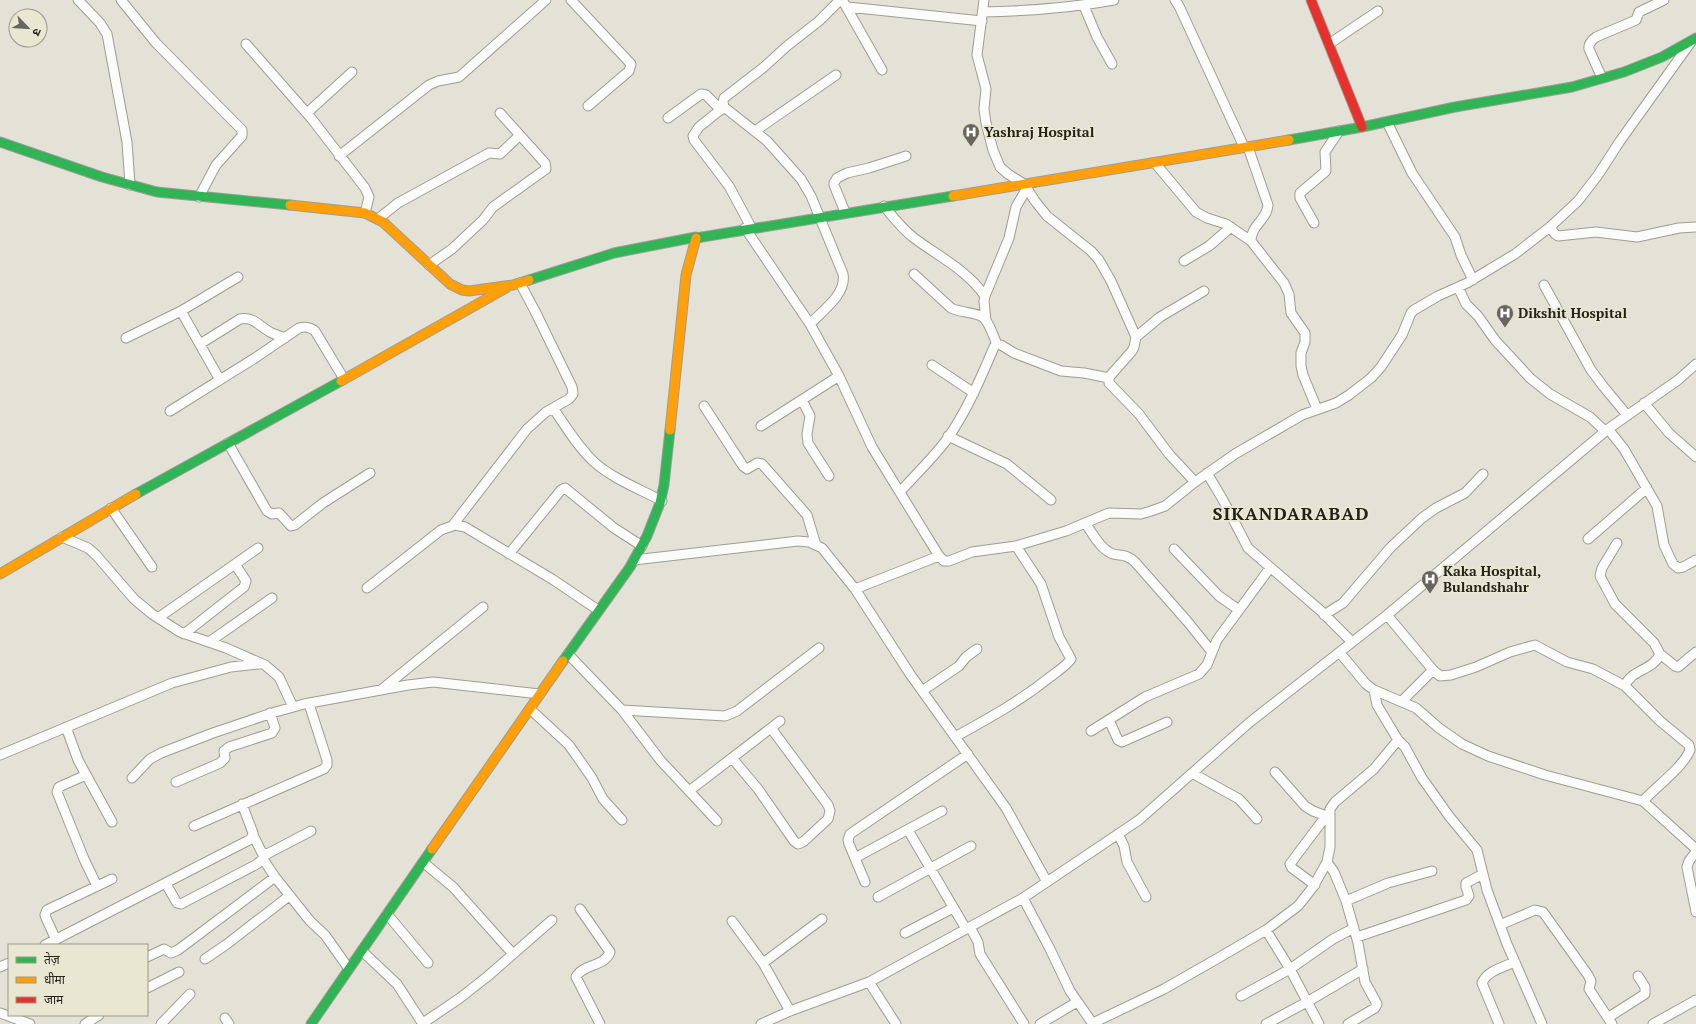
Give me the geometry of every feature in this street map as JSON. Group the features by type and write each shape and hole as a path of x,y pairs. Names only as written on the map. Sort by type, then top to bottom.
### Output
{"main road":[{"path":"1312,0 1362,127"},
{"path":"0,142 102,177 156,192 365,213 378,219 396,232 450,284 462,290 469,291 516,284 614,253 696,237 845,212 1025,186 1362,127 1455,107 1572,86 1624,72 1662,57 1694,39"},
{"path":"311,1024 598,610 621,581 653,525 662,501 686,275 696,237"},
{"path":"0,574 111,508 516,284"}],"street":[{"path":"78,0 100,23 107,34 127,142 130,185"},
{"path":"121,0 156,43 242,130 242,136 216,165 199,197"},
{"path":"339,156 429,85 438,81 459,77 546,0"},
{"path":"571,0 631,64 628,72 588,106"},
{"path":"984,0 977,55 986,89 984,114 991,143 1002,170 1025,186 1047,216 1087,248 1099,260 1112,281 1136,338 1132,351 1109,378 1110,384 1139,414 1169,454 1194,482"},
{"path":"722,108 724,98 843,2 983,16 1084,6 1114,0"},
{"path":"1175,0 1246,147 1268,205 1266,214 1252,231 1251,241"},
{"path":"1602,78 1588,47 1592,41 1596,37 1636,20 1639,12 1664,0"},
{"path":"843,2 882,70"},
{"path":"1084,6 1096,37 1112,64"},
{"path":"1329,44 1378,11"},
{"path":"722,108 699,127 694,136 694,140 729,186 748,228 810,324 839,376 872,447 938,556 942,560 946,561 972,552 1016,546 1066,531 1109,513 1141,514 1158,509 1171,502 1194,482 1235,454 1294,419 1343,399 1371,378 1381,367 1402,335 1411,313 1414,310 1438,296 1473,280 1515,254 1550,227 1585,193 1694,39"},
{"path":"246,44 307,114 368,193 369,197 365,213"},
{"path":"307,114 352,72"},
{"path":"755,131 836,75"},
{"path":"668,118 701,94 706,95 755,131 780,154 801,179 809,191 820,216 844,280 839,293 810,324"},
{"path":"432,268 483,220 493,206 546,169 545,163 500,113"},
{"path":"1387,122 1412,173 1455,237 1461,255 1473,280"},
{"path":"1314,223 1300,198 1300,193 1326,171 1324,157 1339,131"},
{"path":"378,219 405,199 489,153 500,154 520,135"},
{"path":"845,212 834,185 837,178 847,173 869,168 906,156"},
{"path":"1155,163 1200,216 1231,227 1251,241 1284,283 1289,294 1291,313 1305,333 1305,342 1301,353 1301,366 1303,375 1317,409"},
{"path":"986,321 985,296 1009,238 1016,207 1025,186"},
{"path":"884,206 908,233 975,282 985,296"},
{"path":"1184,261 1209,246 1231,227"},
{"path":"1550,227 1558,236 1596,232 1629,237 1637,237 1680,228 1696,227"},
{"path":"914,274 951,308 982,316 997,344 1061,371 1084,373 1109,378"},
{"path":"126,338 181,311 238,277"},
{"path":"367,588 441,530 453,525 527,429 553,408 569,399 573,391 535,311 516,284"},
{"path":"1544,285 1591,370 1627,415"},
{"path":"1458,287 1466,304 1478,316 1495,340 1530,378 1550,394 1590,417 1607,430 1624,449 1657,506 1664,546 1673,564 1678,568 1696,560"},
{"path":"1136,338 1160,317 1204,291"},
{"path":"181,311 220,380"},
{"path":"200,344 240,319 245,318 252,319 273,334 285,338"},
{"path":"170,411 299,328 308,327 315,331 344,379"},
{"path":"900,492 934,456 948,436 974,393 994,347 997,344"},
{"path":"932,365 974,393"},
{"path":"761,1024 790,1011 869,982 1023,898 1139,820 1250,722 1340,653 1607,430 1695,367"},
{"path":"761,426 839,376"},
{"path":"802,400 810,416 807,434 808,443 829,476"},
{"path":"1644,403 1669,433 1696,457"},
{"path":"704,406 743,466 747,469 757,463 762,464 803,510 809,520 816,545"},
{"path":"553,408 574,440 595,463 622,480 662,501"},
{"path":"948,436 1007,464 1051,500"},
{"path":"228,443 267,512 272,514 279,513 291,526 295,525 323,503 370,473"},
{"path":"1207,473 1223,500 1245,544 1352,642"},
{"path":"1324,615 1343,603 1391,547 1422,518 1436,508 1465,492 1483,474"},
{"path":"509,554 561,490 565,488 614,528 642,546"},
{"path":"1588,539 1647,488"},
{"path":"111,508 152,567"},
{"path":"1085,523 1110,553 1127,556 1135,562 1212,652"},
{"path":"453,525 465,527 552,578 598,610"},
{"path":"62,537 80,544 96,555 134,599 158,618 184,634 209,642 265,666 279,677 293,707"},
{"path":"634,560 798,541 822,548 855,589 922,691 1006,808 1047,882"},
{"path":"1617,543 1602,568 1600,576 1615,604 1654,643 1660,654 1675,666 1678,667 1696,652"},
{"path":"955,737 1003,711 1029,693 1068,663 1071,659 1058,637 1041,584 1016,546"},
{"path":"158,618 258,548"},
{"path":"1174,550 1219,596 1239,610"},
{"path":"855,589 938,556"},
{"path":"184,634 244,588 246,581 235,564"},
{"path":"1091,731 1145,697 1199,674 1207,664 1217,640 1270,568"},
{"path":"209,642 272,598"},
{"path":"380,691 483,607"},
{"path":"1387,614 1433,670 1440,676 1450,676 1476,667 1502,655 1535,645 1567,662 1593,669 1625,686 1660,721 1689,745 1690,750 1681,764 1655,788 1643,802"},
{"path":"622,710 724,716 737,711 819,648"},
{"path":"922,691 959,666 966,657 977,649"},
{"path":"1340,653 1361,679 1374,690 1402,701 1421,712 1439,728 1462,744 1488,756 1545,775 1630,797 1643,802 1696,849"},
{"path":"568,654 622,710 661,761 717,821"},
{"path":"1625,686 1631,678 1654,663 1660,654"},
{"path":"0,755 172,683 231,667 260,663"},
{"path":"1402,701 1433,670"},
{"path":"132,778 150,759 161,753 270,713 293,707 408,685 433,682 540,694"},
{"path":"1374,690 1377,705 1397,736 1398,740 1405,747 1422,778 1445,811 1477,850 1487,890 1500,925 1542,1024"},
{"path":"194,826 324,769 327,765 327,760 309,704"},
{"path":"530,709 569,746 592,778 603,799 622,820"},
{"path":"176,782 220,763 225,758 224,751 229,747 272,733 275,728 270,713"},
{"path":"1109,720 1118,740 1122,742 1167,722"},
{"path":"689,790 780,721"},
{"path":"66,728 78,760 112,822"},
{"path":"732,758 758,789 794,841 798,844 803,842 828,819 830,811 828,805 771,728"},
{"path":"1023,898 1077,1002 1093,1024 1164,990 1266,930 1298,906 1315,885 1327,862 1330,847 1328,817 1332,805 1366,777 1398,740"},
{"path":"865,882 848,840 850,834 968,754"},
{"path":"1275,772 1305,806 1328,817"},
{"path":"1192,773 1239,799 1257,819"},
{"path":"86,775 59,787 57,792 84,859 97,886"},
{"path":"242,804 253,835 274,877 289,896 325,935 349,969"},
{"path":"855,858 942,811"},
{"path":"1315,885 1292,868 1290,864 1328,817"},
{"path":"908,830 953,908 978,942 980,954 1024,1024"},
{"path":"166,884 177,903 181,904 257,864 267,854 311,831"},
{"path":"1118,834 1124,846 1127,862 1146,897"},
{"path":"47,944 246,842 251,839 253,835"},
{"path":"878,897 971,846"},
{"path":"1696,852 1689,861 1687,867 1696,912"},
{"path":"1327,862 1334,872 1346,901 1357,937 1366,988 1376,1002 1376,1006 1348,1024"},
{"path":"424,863 453,886 513,954"},
{"path":"1346,901 1388,883 1432,871"},
{"path":"1357,937 1466,900 1469,896 1466,883 1484,874"},
{"path":"148,957 164,950 171,953 178,950 274,877"},
{"path":"56,940 45,915 47,910 112,879"},
{"path":"205,959 289,896"},
{"path":"905,933 953,908"},
{"path":"580,909 610,952 607,958 579,973 576,977 600,1024"},
{"path":"1500,925 1535,910 1543,912 1588,975 1591,981 1589,989 1610,1021 1645,994 1645,987 1638,976"},
{"path":"387,914 428,963"},
{"path":"763,962 822,919"},
{"path":"362,951 397,984 423,1024 460,998 552,920"},
{"path":"732,921 763,962 790,1011"},
{"path":"1241,996 1290,969 1334,939 1354,928"},
{"path":"1266,930 1290,969 1319,1024"},
{"path":"1499,1024 1482,983 1484,978 1489,974 1515,962"},
{"path":"1266,1024 1363,969"},
{"path":"148,988 179,972"},
{"path":"869,982 896,1024"},
{"path":"161,1024 190,994"},
{"path":"1653,1024 1696,1000"},
{"path":"1040,1024 1077,1002"},
{"path":"8,1016 30,1024"},
{"path":"85,1024 97,1016"}],"traffic: fast":[{"path":"1289,140 1362,127 1455,107 1572,87 1624,72 1662,57 1696,38"},
{"path":"0,142 102,177 157,192 290,205"},
{"path":"696,238 953,196"},
{"path":"529,280 614,253 696,237"},
{"path":"136,494 341,381"},
{"path":"563,661 630,567 647,536 660,503 664,485 670,430"},
{"path":"311,1024 432,849"}],"traffic: slow":[{"path":"953,196 1289,140"},
{"path":"290,205 365,213 383,222 450,284 462,290 469,291 513,285 529,280"},
{"path":"670,430 686,275 696,238"},
{"path":"341,381 506,288"},
{"path":"0,574 136,494"},
{"path":"432,849 563,661"}],"traffic: jam":[{"path":"1311,0 1362,127"}],"place":[{"name":"Yashraj Hospital","path":"971,147"},
{"name":"Dikshit Hospital","path":"1505,328"},
{"name":"Kaka Hospital, Bulandshahr","path":"1430,594"}],"district":[{"name":"SIKANDARABAD","path":"1291,514"}]}
